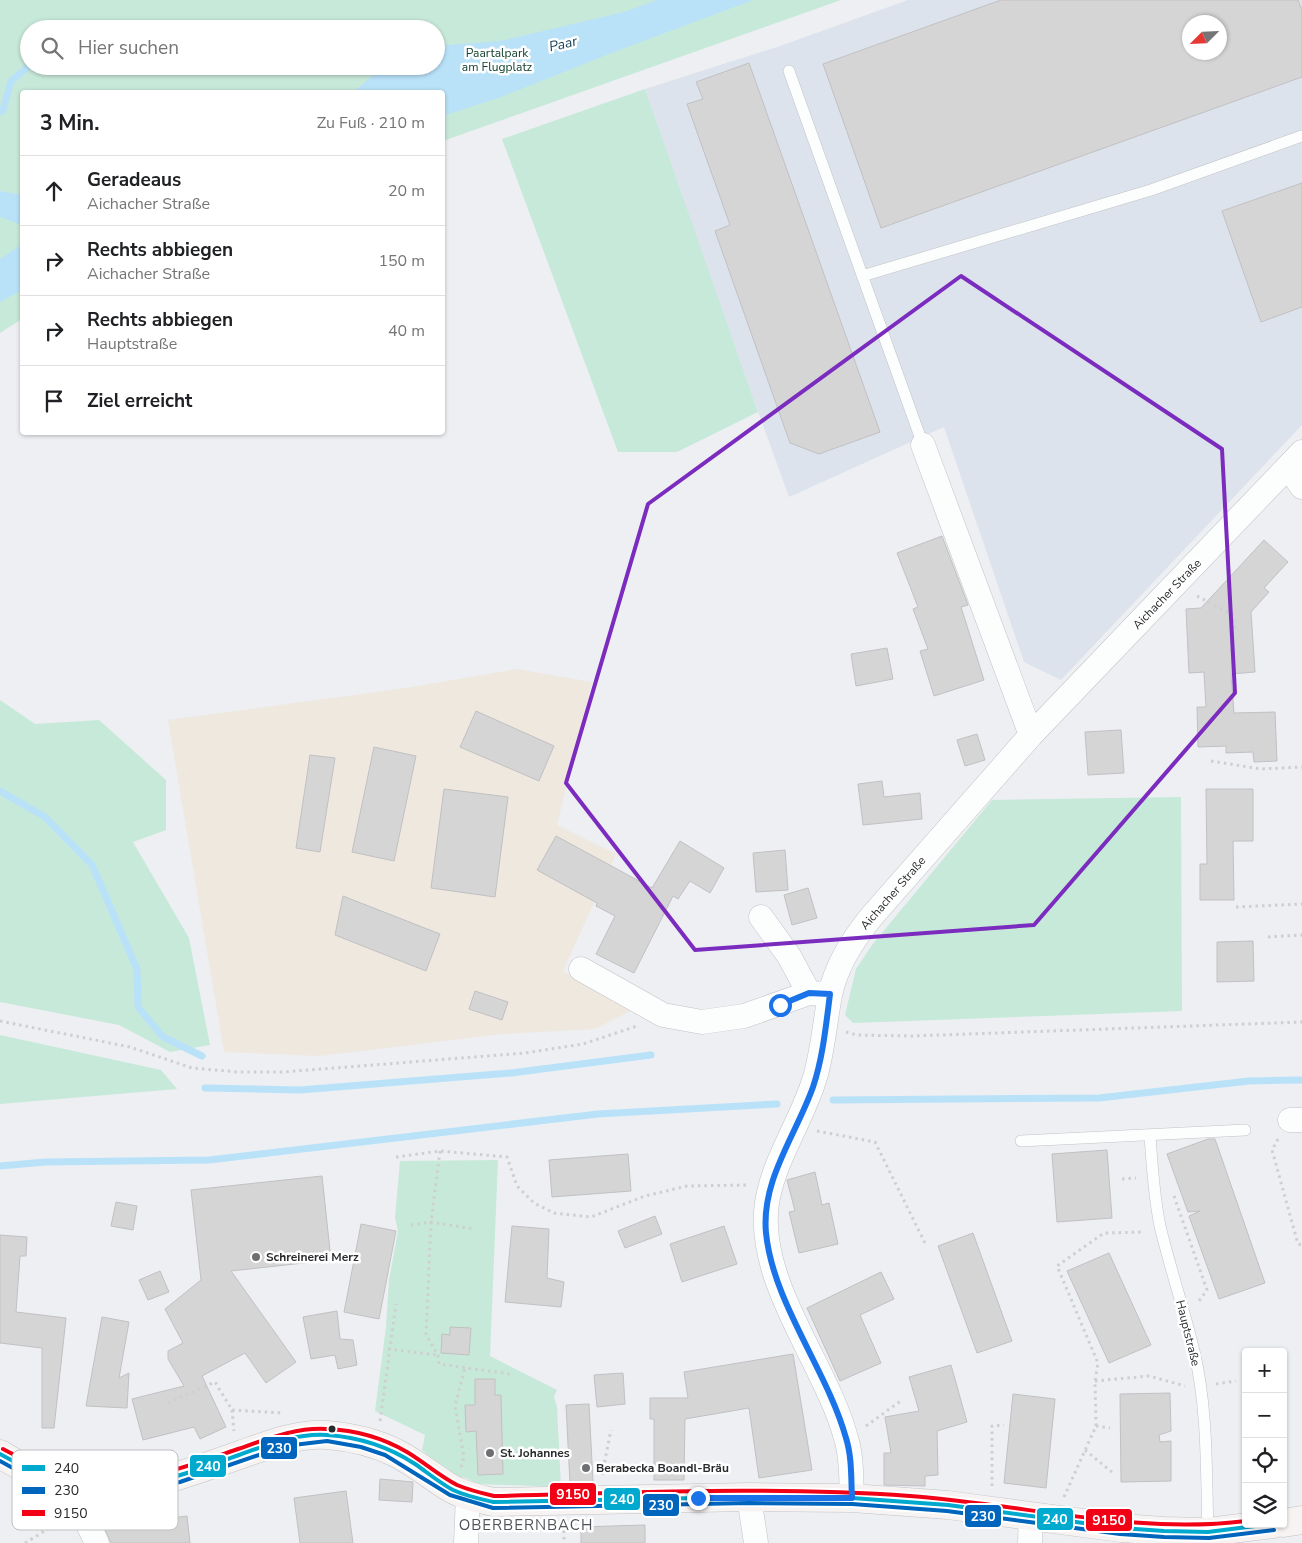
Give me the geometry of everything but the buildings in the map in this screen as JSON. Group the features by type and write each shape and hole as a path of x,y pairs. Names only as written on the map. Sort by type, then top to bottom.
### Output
{"street":[{"path":"923,445 1032,735"},
{"path":"1295,459 1302,487"},
{"name":"Aichacher Straße","path":"852,1498 847,1439 836,1409 780,1287 771,1260 766,1233 766,1211 770,1188 813,1087 826,1028 820,993 838,968 857,934 1032,735 1295,459"},
{"path":"581,969 663,1016 702,1022 744,1016 820,993 789,956 761,917"},
{"path":"178,1475 292,1439 324,1435 353,1438 374,1444 396,1453 458,1491 493,1502 749,1497 852,1498 992,1510 1121,1528 1208,1532 1242,1528"},
{"path":"0,1454 12,1461"},
{"path":"458,1491 466,1543"},
{"path":"749,1497 756,1543"},
{"path":"1030,1543 1042,1517"},
{"path":"1287,1522 1302,1520"},
{"path":"93,1530 98,1543"}],"lane":[{"path":"789,71 923,445"},
{"path":"862,276 1151,190 1302,136"},
{"path":"1021,1141 1245,1130"},
{"name":"Hauptstraße","path":"1150,1136 1154,1189 1162,1232 1194,1351 1200,1386 1206,1445 1208,1532"}],"path":[{"path":"1176,584 1233,615 1235,629"},
{"path":"1211,761 1261,769 1302,767"},
{"path":"1236,906 1302,904"},
{"path":"1268,937 1302,935"},
{"path":"0,1021 130,1047 192,1068 238,1072 284,1072 525,1053 583,1044 620,1033 663,1016"},
{"path":"826,1028 857,1035 912,1036 1302,1022"},
{"path":"1296,1120 1272,1150 1298,1244 1302,1245"},
{"path":"795,1127 875,1142 925,1243"},
{"path":"396,1156 440,1151 507,1157 517,1186 534,1203 554,1214 591,1218 645,1196 687,1186 740,1184 770,1188"},
{"path":"440,1151 431,1222 426,1335 438,1355 439,1364 510,1374"},
{"path":"411,1225 431,1222 474,1229"},
{"path":"1042,1517 1085,1450 1096,1426 1095,1380 1098,1362 1057,1266 1104,1233 1162,1232"},
{"path":"374,1444 383,1410 388,1349 396,1304"},
{"path":"388,1349 438,1355"},
{"path":"458,1491 460,1470 464,1457 455,1406 466,1368"},
{"path":"1095,1380 1149,1376 1182,1386 1200,1386 1236,1381"},
{"path":"168,1403 215,1382 232,1410 292,1414"},
{"path":"847,1439 902,1400"},
{"path":"992,1510 992,1426 1004,1425"},
{"path":"1096,1426 1110,1428"},
{"path":"597,1500 611,1430"},
{"path":"1085,1450 1113,1472"},
{"path":"25,1543 40,1530"}],"highlighted area":[{"path":"961,276 1222,449 1235,693 1034,925 695,950 566,783 648,504"}],"shaded area":[{"path":"908,0 1302,0 1302,425 1061,680 1024,662 944,427 789,497 707,271 645,89 780,46"},
{"path":"517,669 592,682 557,825 616,854 563,971 632,1010 595,1029 503,1034 319,1056 224,1052 168,720 406,688"}],"green space":[{"name":"Paartalpark am Flugplatz","path":"0,0 841,0 445,140 445,90 20,90 20,320 0,333"},
{"path":"645,89 758,412 677,452 618,452 502,139"},
{"path":"0,700 35,724 99,720 166,780 166,830 133,842 189,938 210,1045 170,1052 119,1025 0,1002"},
{"path":"1181,797 1182,1011 853,1023 845,1015 856,969 872,945 992,800"},
{"path":"0,1035 161,1070 177,1089 0,1104"},
{"path":"498,1160 490,1356 557,1390 554,1397 557,1407 561,1487 477,1484 466,1478 453,1476 422,1450 425,1435 375,1411 386,1327 389,1280 398,1231 395,1218 400,1161"}],"water":[{"name":"Paar","path":"657,0 753,0 501,97 445,115 445,90 356,90 373,75 445,75 445,45 500,41 624,12"},
{"path":"0,191 20,195 20,224 0,217"},
{"path":"20,245 20,291 0,302 0,259"}],"waterway":[{"path":"0,112 3,110 11,81 20,74"},
{"path":"0,791 45,817 92,865 137,969 138,1007 163,1037 202,1056"},
{"path":"205,1088 300,1090 511,1073 651,1055"},
{"path":"833,1100 1099,1098 1249,1081 1302,1080"},
{"path":"0,1166 45,1162 209,1160 598,1114 777,1104"}],"transit line":[{"name":"9150","path":"178,1469 293,1432 327,1429 358,1433 388,1443 407,1452 457,1485 494,1496 702,1491 806,1491 910,1496 1078,1517 1162,1524 1242,1521"},
{"name":"240","path":"178,1476 282,1440 304,1436 327,1435 362,1441 384,1448 415,1464 453,1490 493,1502 749,1497 852,1498 948,1505 1121,1528 1208,1532 1242,1528"},
{"name":"230","path":"178,1482 285,1446 327,1441 361,1447 385,1455 450,1495 493,1508 749,1503 852,1504 947,1511 1120,1534 1164,1537 1209,1538 1274,1530"},
{"name":"9150","path":"3,1449 12,1454"},
{"name":"240","path":"0,1454 12,1460"},
{"name":"230","path":"0,1461 12,1468"}],"place":[{"name":"Schreinerei Merz","path":"256,1257"},
{"name":"St. Johannes","path":"490,1453"},
{"name":"Berabecka Boandl-Bräu","path":"586,1468"}],"district":[{"name":"OBERBERNBACH","path":"526,1525"}],"route":[{"path":"698,1498 852,1498 847,1439 824,1380 780,1287 771,1260 766,1233 766,1211 770,1188 813,1087 826,1028 830,994 809,993 780,1005"}]}
